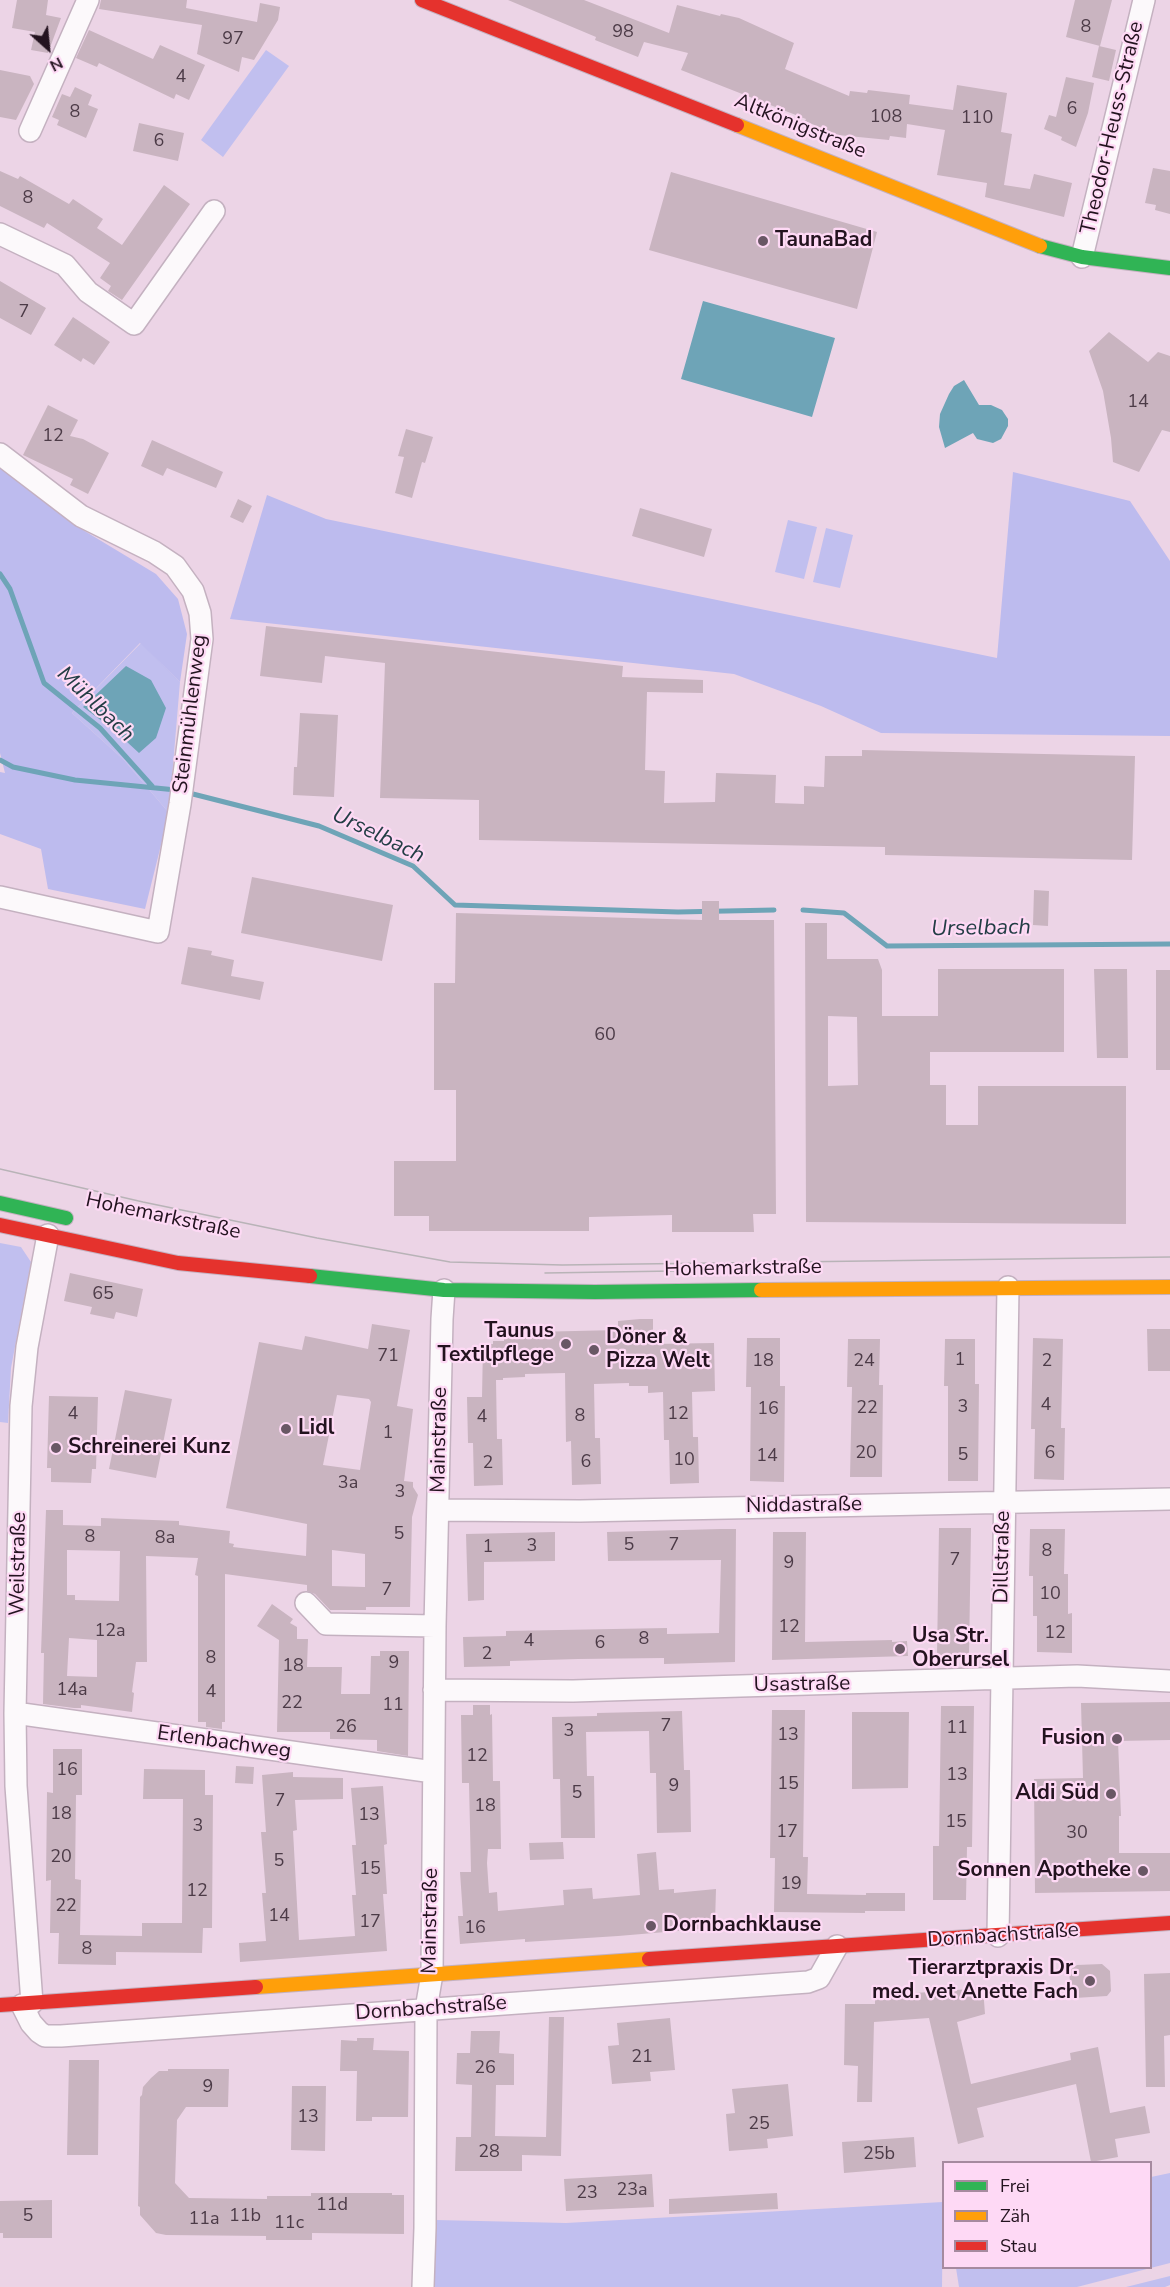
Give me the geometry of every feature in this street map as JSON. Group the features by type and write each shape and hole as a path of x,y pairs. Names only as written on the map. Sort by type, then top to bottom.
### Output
{"street":[{"path":"30,131 88,0"},
{"name":"Altkönigstraße","path":"422,0 1045,248 1082,256 1170,268"},
{"name":"Theodor-Heuss-Straße","path":"1082,256 1144,0"},
{"path":"0,234 65,265 88,292 134,324 214,211"},
{"name":"Steinmühlenweg","path":"0,454 81,516 154,552 175,566 193,591 200,614 202,639 182,794 159,932 0,897"},
{"name":"Hohemarkstraße","path":"0,1203 84,1222"},
{"name":"Hohemarkstraße","path":"0,1226 178,1263 444,1290 595,1292 1170,1287"},
{"name":"Weilstraße","path":"27,2004 16,1786 15,1713 21,1406 27,1347 48,1235"},
{"name":"Hohemarkstraße","path":"240,1255 317,1276"},
{"name":"Dillstraße","path":"998,1936 1008,1287"},
{"name":"Mainstraße","path":"423,2287 426,2009 432,1974 435,1626 441,1331 444,1290"},
{"name":"Niddastraße","path":"439,1510 591,1511 1170,1499"},
{"path":"306,1603 327,1624 435,1626"},
{"name":"Usastraße","path":"434,1689 573,1691 1077,1676 1170,1682"},
{"name":"Erlenbachweg","path":"15,1713 433,1772"},
{"name":"Dornbachstraße","path":"0,2005 1170,1923"},
{"name":"Dornbachstraße","path":"27,2004 31,2023 45,2036 808,1982 819,1978 837,1946"},
{"name":"Dornbachstraße","path":"0,2016 27,2004"}],"shaded area":[{"path":"266,50 289,66 223,157 201,140"},
{"path":"0,465 78,527 156,574 178,599 187,634 180,682 140,643 72,713 124,760 169,813 145,909 48,889 41,849 0,834 0,772 5,773 0,753"},
{"path":"1013,472 1130,501 1170,561 1170,736 881,733 821,706 734,674 230,619 267,495 326,519 997,658"},
{"path":"788,520 817,527 804,579 775,572"},
{"path":"826,528 853,535 840,588 813,582"},
{"path":"141,643 180,682 169,813 124,760 72,713"},
{"path":"0,1243 21,1247 31,1262 11,1368 8,1423 0,1422"},
{"path":"1170,2173 1170,2263 1152,2268 1152,2177"},
{"path":"942,2202 942,2287 434,2287 436,2220 566,2223"},
{"path":"956,2269 1147,2269 1077,2287 959,2287"},
{"path":"1170,2276 1170,2285 1165,2287 1126,2287"}],"water":[{"path":"703,301 835,338 812,417 681,379"},
{"path":"964,380 979,405 991,405 1002,410 1008,419 1008,426 1001,439 993,443 977,439 973,433 945,448 939,427 940,414 954,386"},
{"path":"126,666 151,680 166,708 156,738 139,753 114,730 83,707"}],"building":[{"path":"17,0 48,0 46,15 61,18 48,53 31,50 35,32 12,28"},
{"path":"101,0 187,0 186,8 257,22 260,3 280,7 278,20 254,60 242,57 239,72 197,54 202,25 99,9"},
{"path":"508,0 584,0 669,33 677,5 720,16 721,14 739,18 794,43 785,69 849,96 850,91 867,93 868,90 910,95 909,104 953,110 957,85 1007,93 1001,132 1012,134 1004,185 1030,189 1034,174 1072,183 1064,217 985,197 987,183 937,175 945,130 907,124 906,138 890,136 889,140 838,135 805,121 806,119 681,70 688,53 644,42 638,57"},
{"path":"1075,0 1112,0 1100,46 1066,37"},
{"path":"89,30 153,59 160,45 205,65 189,100 176,94 174,99 99,63 97,67 76,58"},
{"path":"1099,46 1116,50 1109,81 1092,77"},
{"path":"0,70 30,76 34,84 16,120 0,117"},
{"path":"1066,77 1094,83 1088,113 1076,147 1061,140 1062,137 1044,129 1049,115 1056,117"},
{"path":"75,87 92,95 88,105 98,109 86,138 57,125 59,120 52,117 62,94 70,97"},
{"path":"139,123 184,133 178,161 133,151"},
{"path":"1153,168 1170,171 1170,214 1155,210 1156,205 1145,203"},
{"path":"0,171 18,179 20,176 69,204 73,199 103,219 97,228 122,245 164,185 190,204 122,300 108,291 111,286 100,278 110,263 47,223 44,228 0,206"},
{"name":"TaunaBad","path":"671,172 877,232 857,309 649,250"},
{"path":"0,281 46,308 31,335 0,318"},
{"path":"73,317 110,342 94,365 83,358 81,362 54,345"},
{"path":"1109,332 1148,362 1158,352 1170,356 1170,432 1162,430 1139,472 1113,462 1103,391 1089,351"},
{"path":"48,405 78,420 70,436 83,439 109,453 88,494 70,485 73,479 23,455"},
{"path":"406,429 433,437 425,463 422,462 412,498 395,493 404,457 398,456"},
{"path":"152,440 223,472 216,488 167,468 163,476 141,466"},
{"path":"238,499 252,506 243,523 230,517"},
{"path":"640,508 712,529 704,557 632,536"},
{"path":"266,626 623,666 622,677 703,680 703,693 647,692 645,770 665,771 664,803 715,802 716,773 776,775 775,803 804,804 804,786 824,787 825,756 862,756 862,750 1135,756 1132,860 885,855 885,847 479,840 479,800 380,798 385,663 325,656 322,683 260,676"},
{"path":"300,713 338,715 334,797 293,795"},
{"path":"252,877 393,905 382,961 241,933"},
{"path":"1034,890 1049,891 1048,926 1033,925"},
{"path":"702,901 719,901 719,920 774,920 776,1214 753,1214 754,1232 672,1232 672,1215 589,1217 589,1231 429,1231 429,1216 394,1216 394,1161 456,1161 456,1090 434,1090 434,983 455,983 456,913 702,920"},
{"path":"805,923 827,923 827,959 878,959 882,970 882,1016 938,1016 938,969 1064,969 1064,1052 930,1052 930,1085 946,1085 946,1125 978,1125 978,1086 1126,1086 1126,1224 806,1222","holes":["828,1016 857,1017 858,1085 828,1086"]},
{"path":"188,947 212,951 211,955 234,960 231,976 264,982 260,1000 181,984"},
{"path":"1094,969 1127,969 1128,1058 1097,1058"},
{"path":"1156,970 1170,970 1170,1070 1156,1070"},
{"path":"70,1273 143,1289 137,1317 116,1312 114,1319 90,1314 92,1307 64,1301"},
{"path":"653,1319 653,1344 714,1343 715,1391 692,1392 693,1437 698,1437 699,1483 670,1484 669,1440 664,1440 663,1392 648,1393 648,1386 629,1386 629,1383 594,1384 595,1438 600,1438 601,1484 572,1485 571,1441 566,1442 565,1373 525,1374 525,1377 496,1380 497,1439 502,1439 503,1485 474,1486 473,1443 468,1443 467,1397 482,1397 483,1345 493,1344 493,1341 504,1341 504,1337 532,1336 532,1332 618,1330 618,1321"},
{"path":"372,1324 410,1330 397,1406 413,1409 404,1481 413,1482 418,1495 412,1517 410,1607 330,1610 315,1594 307,1591 307,1585 225,1574 225,1722 222,1722 222,1729 206,1727 206,1722 198,1722 198,1576 195,1575 198,1558 146,1556 147,1662 136,1662 132,1712 81,1705 81,1708 74,1708 43,1704 44,1653 41,1653 46,1510 63,1510 63,1525 101,1526 101,1518 179,1521 179,1525 230,1531 229,1543 234,1544 233,1547 306,1556 307,1524 226,1508 259,1342 302,1350 305,1336 368,1349","holes":["337,1395 369,1399 371,1402 360,1470 323,1465","67,1550 120,1551 119,1601 75,1600 75,1595 67,1595","332,1550 365,1554 365,1587 332,1586","69,1638 97,1640 97,1677 67,1676"]},
{"path":"1147,1329 1170,1329 1170,1371 1148,1371"},
{"path":"747,1338 780,1338 780,1386 785,1386 784,1482 750,1481 751,1387 746,1387"},
{"path":"1033,1338 1063,1339 1061,1428 1065,1428 1064,1480 1034,1479 1035,1429 1031,1429"},
{"path":"848,1339 880,1339 879,1385 883,1385 882,1477 850,1477 852,1387 847,1387"},
{"path":"945,1339 975,1339 975,1384 979,1384 978,1481 948,1481 948,1386 944,1386"},
{"path":"125,1390 172,1399 156,1478 109,1469"},
{"path":"49,1396 98,1397 96,1469 92,1469 91,1483 51,1482 51,1468 47,1468"},
{"path":"939,1528 971,1528 969,1656 937,1656"},
{"path":"736,1529 735,1662 664,1664 664,1658 578,1659 510,1661 510,1666 464,1667 463,1637 506,1636 506,1631 667,1628 667,1634 719,1633 721,1560 608,1561 607,1532"},
{"path":"1030,1529 1065,1529 1064,1574 1068,1574 1068,1614 1072,1613 1072,1653 1037,1652 1037,1616 1033,1616 1033,1576 1029,1576"},
{"path":"555,1532 555,1561 484,1562 484,1600 468,1601 466,1534"},
{"path":"773,1532 806,1532 805,1642 907,1641 908,1656 772,1660"},
{"path":"272,1604 293,1619 290,1623 297,1627 297,1639 308,1639 307,1667 342,1667 341,1694 370,1694 371,1656 380,1656 380,1651 409,1651 408,1756 377,1751 377,1740 330,1739 330,1732 277,1732 279,1640 257,1626"},
{"path":"1170,1702 1170,1740 1118,1741 1121,1816 1119,1816 1119,1853 1170,1853 1170,1891 1035,1893 1034,1779 1083,1778 1081,1703"},
{"path":"473,1705 490,1705 490,1715 492,1714 493,1781 500,1781 501,1849 488,1849 487,1863 489,1893 497,1892 498,1911 564,1905 563,1890 592,1888 593,1899 640,1895 637,1854 656,1852 659,1890 674,1889 674,1893 716,1889 715,1923 701,1924 701,1929 618,1936 460,1944 458,1916 463,1916 460,1872 471,1872 469,1783 462,1783 461,1715 473,1715"},
{"path":"941,1706 974,1706 972,1847 967,1847 966,1900 933,1900 933,1846 939,1846"},
{"path":"772,1710 805,1710 803,1857 808,1857 807,1894 905,1893 905,1911 774,1912 775,1858 770,1858"},
{"path":"682,1711 684,1770 690,1770 691,1832 657,1833 656,1773 650,1773 649,1731 586,1732 587,1776 594,1776 595,1838 561,1838 560,1779 553,1779 552,1717 597,1716 597,1713"},
{"path":"852,1712 909,1712 908,1788 852,1789"},
{"path":"53,1749 82,1749 82,1795 76,1795 75,1879 81,1880 80,1935 142,1936 142,1923 182,1923 183,1799 143,1799 144,1769 205,1770 205,1795 213,1795 212,1928 203,1928 202,1953 116,1952 116,1965 58,1964 59,1933 50,1933 51,1880 46,1881 47,1792 53,1793"},
{"path":"236,1766 254,1767 253,1784 235,1783"},
{"path":"293,1772 293,1777 343,1778 343,1799 295,1800 297,1830 293,1831 299,1940 355,1936 352,1895 356,1895 352,1845 356,1845 351,1788 383,1786 387,1844 384,1845 387,1894 383,1894 387,1951 240,1962 239,1943 266,1941 262,1893 266,1893 261,1832 266,1832 262,1775"},
{"path":"563,1842 564,1859 530,1860 529,1843"},
{"name":"Tierarztpraxis Dr. med. vet Anette Fach","path":"1102,1964 1110,1971 1111,1991 1107,1996 1075,1998 1071,1994 1069,1971 1077,1965"},
{"path":"1170,1973 1170,2035 1164,2036 1165,2087 1146,2087 1144,1974"},
{"path":"983,1988 985,2014 957,2022 971,2084 1071,2060 1070,2053 1098,2047 1110,2113 1145,2106 1150,2133 1115,2139 1118,2157 1091,2161 1076,2084 977,2108 984,2137 958,2144 929,2018 874,2022 872,2102 857,2102 858,2066 844,2065 845,2004 875,2004 875,1996"},
{"path":"549,2017 564,2017 561,2156 522,2155 522,2171 455,2171 456,2137 471,2137 472,2085 456,2084 457,2053 470,2053 471,2031 500,2031 499,2053 514,2054 514,2085 496,2085 495,2136 546,2137"},
{"path":"670,2018 675,2070 650,2072 651,2081 612,2084 608,2046 619,2045 617,2023"},
{"path":"357,2038 374,2038 373,2050 409,2051 408,2117 372,2117 372,2121 356,2121 357,2071 340,2071 341,2040 357,2041"},
{"path":"69,2060 99,2060 98,2155 67,2155"},
{"path":"168,2069 229,2069 228,2107 186,2107 177,2120 175,2183 189,2198 267,2199 267,2196 311,2196 311,2193 404,2195 404,2234 312,2233 312,2240 266,2240 266,2236 156,2233 140,2215 138,2206 140,2097 143,2087 151,2078 159,2071 168,2071"},
{"path":"788,2084 793,2136 767,2139 768,2148 729,2151 726,2114 735,2113 732,2089"},
{"path":"292,2086 326,2086 325,2151 291,2150"},
{"path":"914,2137 916,2167 844,2173 842,2142"},
{"path":"652,2174 654,2207 566,2211 564,2179"},
{"path":"777,2193 778,2209 669,2214 669,2199"},
{"path":"52,2200 52,2238 3,2238 3,2233 0,2233 0,2201"}],"waterway":[{"name":"Mühlbach","path":"0,574 10,589 44,683 100,728 152,786"},
{"name":"Urselbach","path":"0,760 13,767 75,780 176,790"},
{"name":"Urselbach","path":"185,792 319,826 413,866 455,905 678,912 774,910"},
{"name":"Urselbach","path":"803,910 844,913 887,946 1170,944"}],"tram line":[{"path":"0,1169 143,1202 317,1238 450,1262 562,1265 1170,1257"},
{"path":"545,1273 674,1271"}],"traffic: fast":[{"path":"1040,246 1082,257 1170,268"},
{"path":"0,1203 66,1218"},
{"path":"310,1276 444,1290 595,1292 761,1290"}],"traffic: slow":[{"path":"737,125 1040,246"},
{"path":"761,1290 1170,1287"},
{"path":"256,1987 649,1959"}],"traffic: jam":[{"path":"422,0 737,125"},
{"path":"0,1225 178,1263 310,1276"},
{"path":"649,1959 1170,1923"},
{"path":"0,2005 256,1987"}],"place":[{"name":"TaunaBad","path":"763,241"},
{"name":"Taunus Textilpflege","path":"566,1344"},
{"name":"Döner & Pizza Welt","path":"594,1350"},
{"name":"Lidl","path":"286,1429"},
{"name":"Schreinerei Kunz","path":"56,1448"},
{"name":"Usa Str. Oberursel","path":"900,1649"},
{"name":"Fusion","path":"1117,1739"},
{"name":"Aldi Süd","path":"1111,1794"},
{"name":"Sonnen Apotheke","path":"1143,1871"},
{"name":"Dornbachklause","path":"651,1926"},
{"name":"Tierarztpraxis Dr. med. vet Anette Fach","path":"1090,1981"}]}
